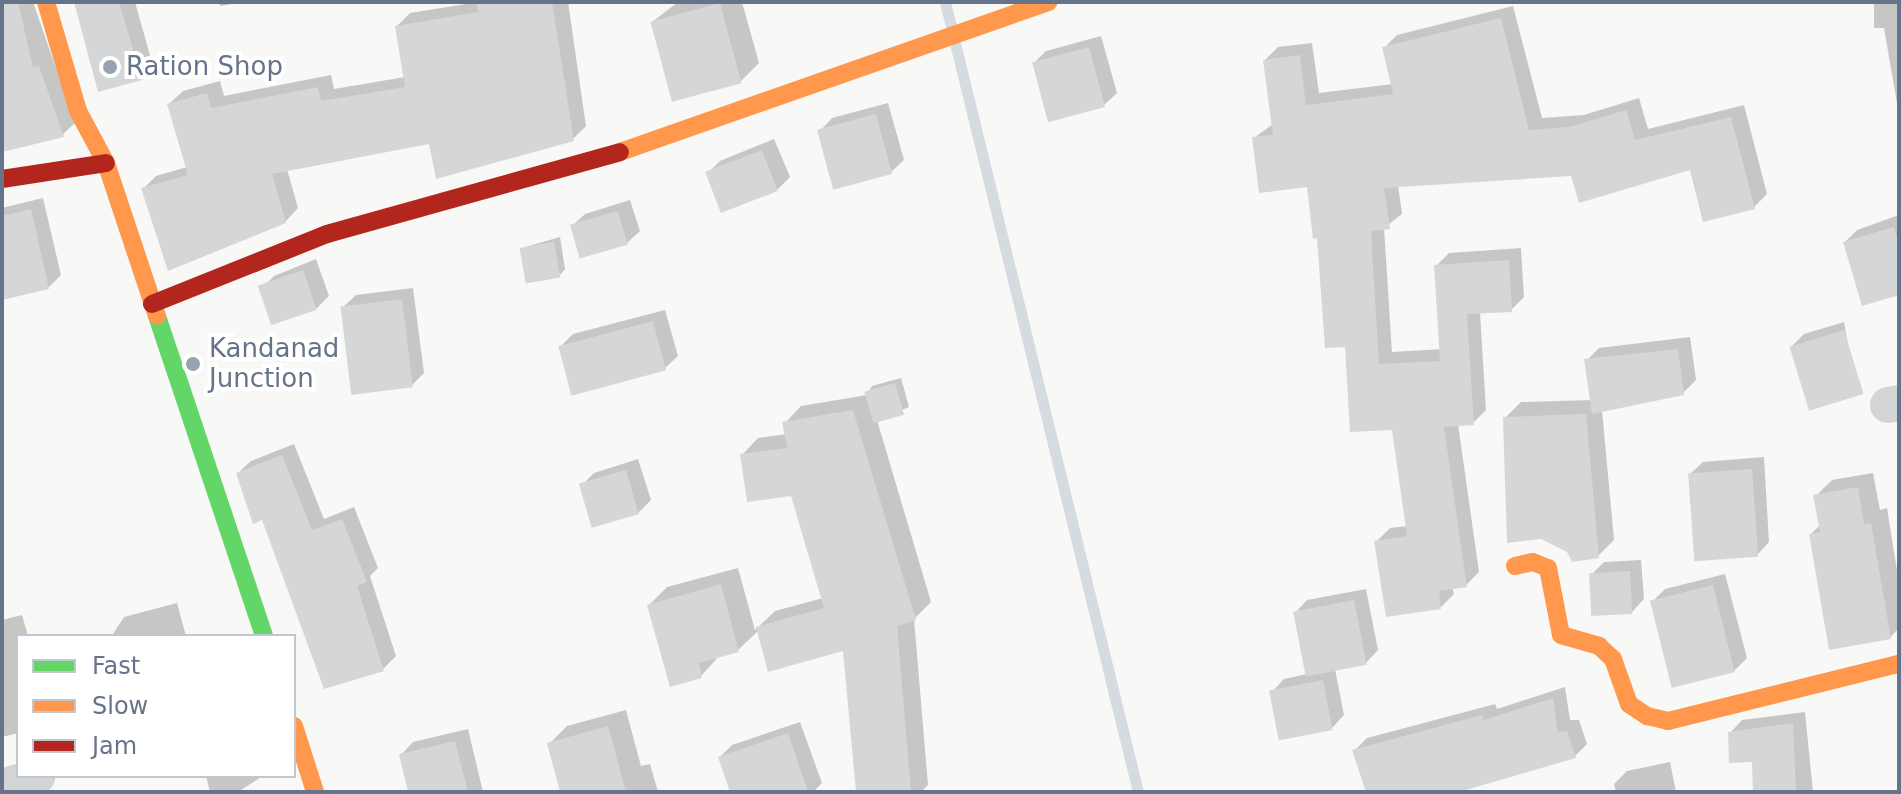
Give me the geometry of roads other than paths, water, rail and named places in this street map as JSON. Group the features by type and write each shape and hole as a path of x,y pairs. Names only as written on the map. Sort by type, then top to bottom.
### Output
{"street":[{"path":"46,2 78,111 106,163 263,634"},
{"path":"152,304 327,234 588,163 1048,2"},
{"path":"2,179 106,163"},
{"path":"1515,566 1533,562 1548,568 1561,635 1599,646 1613,659 1629,704 1657,719 1668,721 1899,664"},
{"path":"296,732 315,792"},
{"path":"2,787 31,778"}],"waterway":[{"path":"945,2 951,26"},
{"path":"955,43 1138,792"}],"place":[{"name":"Ration Shop","path":"110,67"},
{"name":"Kandanad Junction","path":"193,364"}]}
